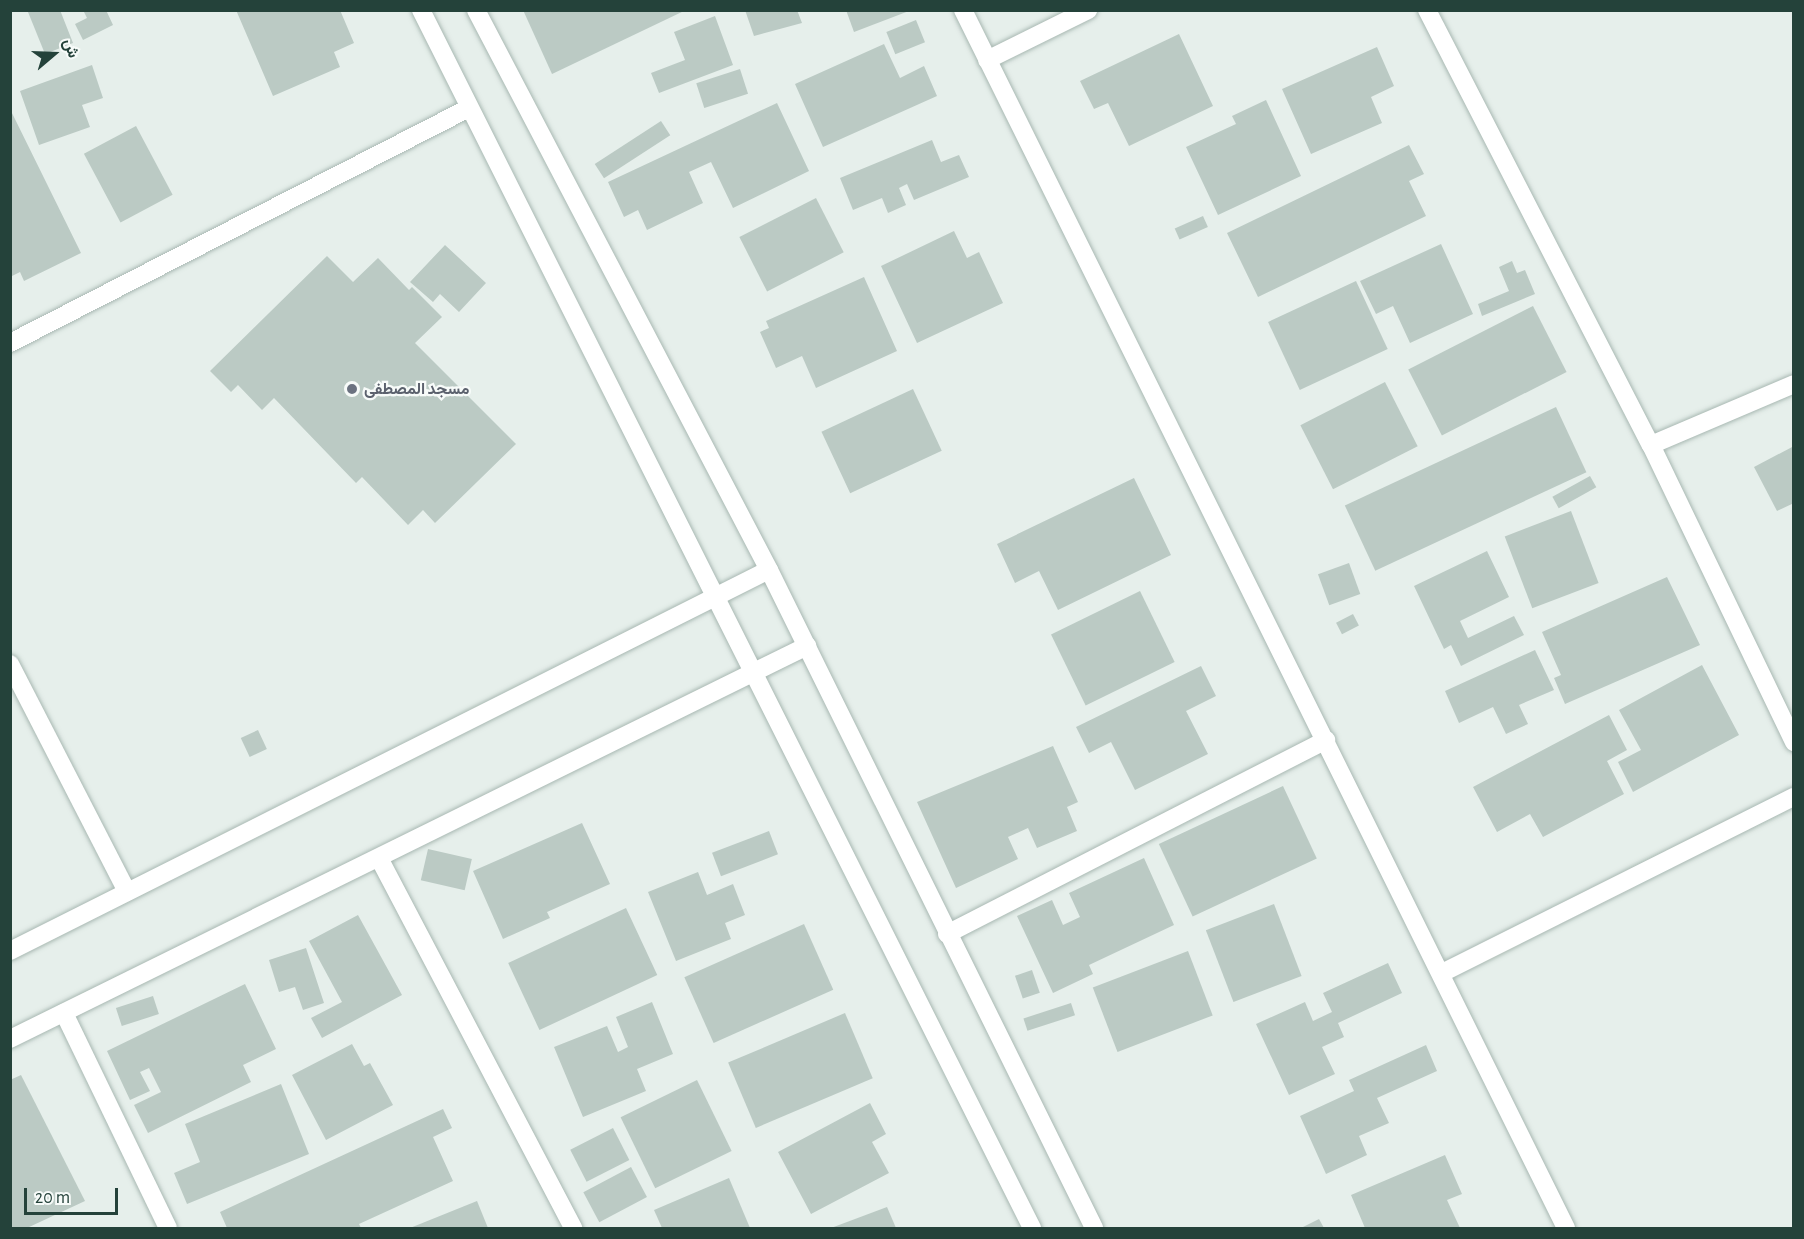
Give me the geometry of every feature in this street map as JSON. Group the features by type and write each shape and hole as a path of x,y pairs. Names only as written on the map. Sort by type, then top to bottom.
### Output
{"street":[{"path":"421,10 713,597 1032,1228"},
{"path":"476,10 769,570 1094,1228"},
{"path":"963,10 1442,973 1566,1228"},
{"path":"987,60 1088,10"},
{"path":"1427,10 1651,445 1794,742"},
{"path":"10,343 469,108"},
{"path":"1651,445 1794,384"},
{"path":"10,951 769,570"},
{"path":"10,1039 807,646"},
{"path":"10,664 127,892"},
{"path":"947,934 1326,740"},
{"path":"1442,973 1794,796"},
{"path":"379,858 573,1228"},
{"path":"64,1013 168,1228"}],"building":[{"path":"60,10 73,43 45,54 28,12"},
{"path":"83,10 106,10 113,25 83,40 75,24 87,18"},
{"path":"236,10 340,10 354,43 334,52 340,67 273,96"},
{"path":"523,10 686,10 552,74"},
{"path":"745,10 797,10 802,23 754,36"},
{"path":"846,10 909,10 909,11 854,32"},
{"path":"715,16 733,65 659,93 651,73 685,60 674,32"},
{"path":"916,20 925,42 895,54 886,32"},
{"path":"1179,34 1213,106 1129,146 1108,103 1094,109 1080,81"},
{"path":"884,44 900,78 924,66 937,96 823,147 795,84"},
{"path":"1377,47 1394,86 1371,97 1382,123 1311,154 1282,89"},
{"path":"92,65 103,98 82,105 90,127 39,145 20,91"},
{"path":"740,69 748,94 704,108 696,83"},
{"path":"1266,100 1301,176 1218,215 1186,147 1236,124 1232,116"},
{"path":"777,103 809,171 733,208 711,162 689,172 703,203 647,230 638,210 624,217 608,182"},
{"path":"10,109 81,253 24,281 20,272 10,277"},
{"path":"661,121 670,135 604,178 595,164"},
{"path":"136,126 173,195 121,223 84,154"},
{"path":"932,140 941,162 959,155 969,177 914,200 907,184 899,188 906,205 888,213 882,198 853,210 840,178"},
{"path":"1409,145 1424,174 1409,181 1426,216 1258,297 1227,233"},
{"path":"816,198 844,252 767,291 739,237"},
{"path":"1203,216 1208,227 1180,240 1175,229"},
{"path":"954,231 967,258 979,252 1003,303 917,343 881,266"},
{"path":"1441,244 1473,314 1410,343 1393,306 1376,314 1360,281"},
{"path":"445,245 486,283 459,312 440,294 433,302 410,282"},
{"name":"مسجد المصطفى","path":"327,256 353,282 378,258 409,290 412,287 442,317 415,343 516,444 435,523 423,510 408,525 362,477 356,483 274,398 262,410 238,385 231,392 210,371"},
{"path":"1512,261 1517,273 1525,270 1535,294 1482,316 1478,304 1509,291 1499,267"},
{"path":"864,277 897,351 816,388 802,356 776,368 760,332 769,328 766,321"},
{"path":"1356,281 1388,349 1300,390 1268,322"},
{"path":"1533,306 1567,372 1442,435 1408,370"},
{"path":"1385,382 1418,446 1333,489 1300,425"},
{"path":"913,389 942,451 850,493 821,432"},
{"path":"1556,407 1586,472 1375,571 1345,505"},
{"path":"1794,446 1794,503 1777,511 1754,467"},
{"path":"1590,476 1596,487 1559,508 1552,497"},
{"path":"1134,478 1171,555 1058,610 1039,571 1015,583 997,544"},
{"path":"1571,511 1599,583 1532,608 1505,536"},
{"path":"1487,551 1509,597 1460,621 1468,638 1514,616 1524,635 1461,666 1451,645 1444,649 1414,586"},
{"path":"1349,563 1360,594 1329,605 1318,574"},
{"path":"1667,577 1700,645 1565,704 1554,678 1561,675 1542,632"},
{"path":"1140,591 1175,662 1086,705 1051,634"},
{"path":"1353,614 1359,626 1342,634 1336,623"},
{"path":"1535,650 1554,690 1519,705 1528,724 1506,734 1493,707 1459,723 1445,691"},
{"path":"1702,665 1739,735 1633,792 1618,762 1641,750 1619,710"},
{"path":"1201,666 1216,696 1186,711 1208,754 1135,790 1111,742 1089,753 1076,727"},
{"path":"1609,715 1627,750 1607,761 1624,794 1543,837 1530,814 1497,832 1473,787"},
{"path":"258,730 267,749 250,757 241,738"},
{"path":"1053,746 1078,802 1067,807 1077,831 1037,848 1028,828 1008,837 1018,859 956,888 917,802"},
{"path":"1283,786 1317,859 1193,916 1159,844"},
{"path":"582,823 610,884 547,912 550,918 503,939 473,871"},
{"path":"769,831 778,854 721,876 712,853"},
{"path":"428,849 472,859 465,890 421,880"},
{"path":"1144,858 1174,925 1089,965 1093,974 1053,993 1017,916 1052,900 1063,925 1080,917 1069,893"},
{"path":"698,872 707,895 733,884 745,915 725,923 731,939 676,961 648,892"},
{"path":"1274,904 1302,976 1233,1002 1206,930"},
{"path":"626,908 657,975 539,1030 508,963"},
{"path":"358,915 402,995 322,1038 311,1018 342,1002 309,941"},
{"path":"804,924 833,990 714,1043 684,977"},
{"path":"306,948 324,1003 303,1010 295,987 279,992 269,960"},
{"path":"1188,951 1213,1015 1118,1052 1093,988"},
{"path":"1388,963 1402,993 1338,1023 1344,1037 1322,1047 1335,1074 1289,1095 1256,1024 1305,1002 1313,1021 1332,1012 1323,993"},
{"path":"1032,970 1040,993 1023,999 1015,976"},
{"path":"245,984 276,1049 243,1065 251,1082 148,1133 134,1105 161,1092 149,1068 140,1072 150,1091 130,1100 107,1051"},
{"path":"153,996 159,1014 122,1026 116,1008"},
{"path":"652,1002 673,1054 637,1069 646,1091 583,1117 554,1047 607,1026 618,1052 628,1047 616,1017"},
{"path":"1071,1003 1075,1015 1027,1031 1023,1018"},
{"path":"845,1013 873,1078 756,1128 728,1063"},
{"path":"352,1044 364,1066 370,1063 393,1105 326,1140 292,1075"},
{"path":"1426,1045 1437,1071 1377,1098 1389,1123 1359,1136 1367,1155 1326,1174 1300,1116 1354,1091 1349,1080"},
{"path":"21,1075 85,1201 27,1228 10,1228 10,1080"},
{"path":"697,1080 732,1151 655,1188 621,1117"},
{"path":"281,1084 309,1154 187,1204 174,1173 200,1162 185,1124"},
{"path":"870,1103 886,1134 872,1142 889,1173 811,1214 778,1152"},
{"path":"443,1109 452,1128 433,1137 453,1181 359,1224 361,1228 227,1228 220,1212"},
{"path":"613,1128 629,1160 587,1182 570,1150"},
{"path":"1445,1155 1462,1194 1447,1200 1460,1228 1365,1228 1351,1195"},
{"path":"631,1167 647,1197 599,1222 583,1192"},
{"path":"729,1178 750,1228 662,1228 654,1210"},
{"path":"477,1201 488,1228 410,1228"},
{"path":"887,1207 896,1228 831,1228"},
{"path":"1319,1219 1324,1228 1301,1228"}],"place":[{"name":"مسجد المصطفى","path":"352,389"}]}
